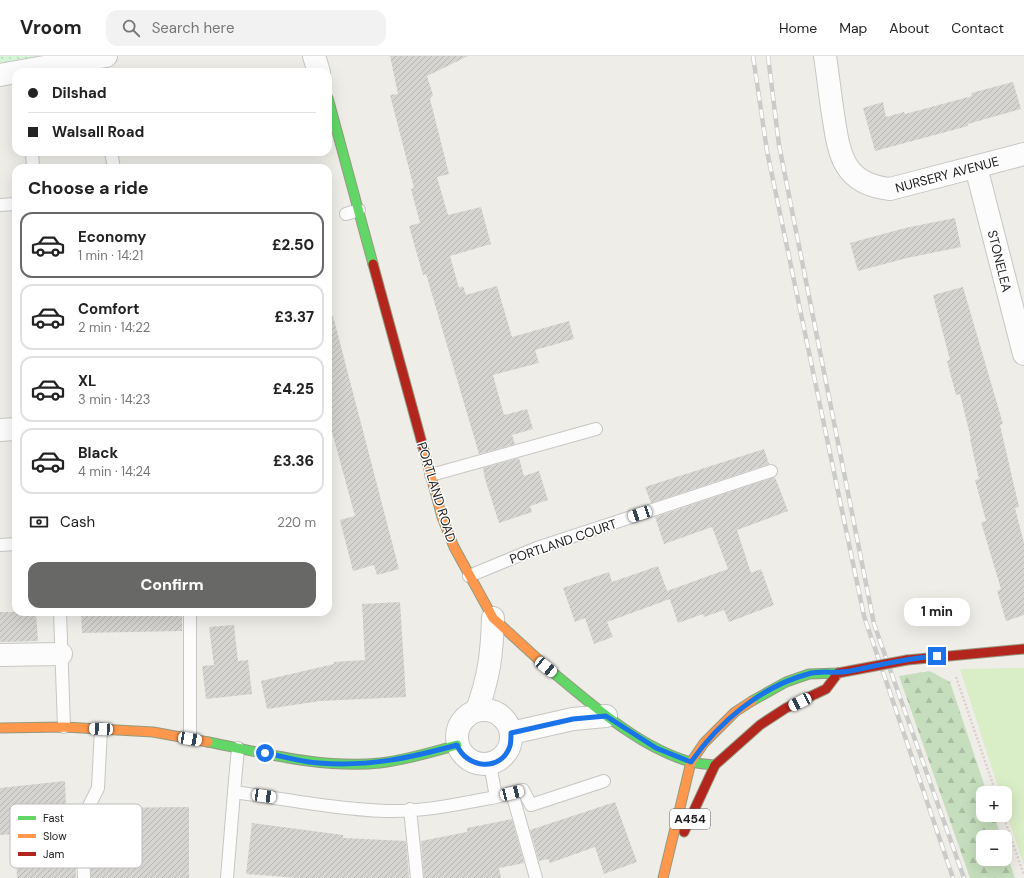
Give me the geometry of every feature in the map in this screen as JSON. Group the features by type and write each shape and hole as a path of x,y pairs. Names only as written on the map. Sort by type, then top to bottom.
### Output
{"street":[{"path":"314,56 318,68"},
{"name":"NURSERY AVENUE","path":"825,56 839,152 851,172 861,181 876,188 890,189 1024,154"},
{"path":"49,68 99,62"},
{"path":"0,75 12,73"},
{"name":"PORTLAND ROAD","path":"332,112 442,517 454,547 493,618 546,667 606,716 656,748 691,762 715,766"},
{"name":"STONELEA","path":"976,167 1024,354"},
{"path":"0,430 12,428"},
{"path":"477,710 487,683 492,651 493,618"},
{"name":"A454","path":"664,875 691,762 704,743 721,725 735,712 762,695 786,682 809,674 838,674 907,660 1024,649"},
{"path":"0,655 61,654"},
{"name":"A454","path":"664,875 715,766 760,725 786,708 826,689 838,674"},
{"path":"477,710 485,710 498,714 506,720 511,733 510,745 506,754 499,760 490,764 471,762 460,751 457,745 457,731 460,722 468,714 477,710"},
{"path":"511,733 573,719 606,716"},
{"path":"0,728 64,727 153,732 318,763 358,764 408,758 457,745"}],"lane":[{"path":"332,145 341,143"},
{"path":"0,205 12,204"},
{"path":"346,214 359,210"},
{"path":"431,475 596,428"},
{"name":"PORTLAND COURT","path":"469,576 537,548 771,471"},
{"path":"0,545 12,544"},
{"path":"60,616 64,727"},
{"path":"190,616 190,739"},
{"path":"90,804 98,788 101,729"},
{"path":"227,878 238,748"},
{"path":"490,764 496,797"},
{"path":"234,792 338,807 388,811 443,808 523,790 531,805 604,781"},
{"path":"512,793 536,878"},
{"path":"410,810 417,878"},
{"path":"84,868 84,878"}],"path":[{"path":"949,655 994,786"},
{"path":"1006,822 1024,875"}],"green space":[{"path":"0,56 59,56 0,67"},
{"path":"1024,668 1024,865 1009,822 1012,822 1012,786 998,786 960,669"},
{"path":"930,671 950,682 985,786 976,786 976,822 996,822 999,830 976,830 976,866 1011,866 1015,878 970,878 899,676"}],"building":[{"path":"390,56 468,56 427,76 433,95 430,99 449,174 437,177 448,215 481,207 491,244 450,256 459,288 463,286 466,295 497,286 512,337 569,321 574,339 535,350 539,363 493,375 504,415 527,409 533,429 512,435 515,444 479,454 426,274 423,275 409,226 420,223 411,189 414,188 390,95 398,94"},
{"path":"1013,82 1021,109 968,124 968,126 875,151 863,108 883,102 886,117 904,112 905,114 972,96 971,93"},
{"path":"955,218 961,247 907,258 858,271 850,243 905,228"},
{"path":"963,287 1003,424 1000,425 1019,507 1015,508 1024,543 1024,615 1006,621 997,591 1001,589 981,522 986,521 975,480 979,479 971,439 960,394 956,395 947,361 950,360 933,295"},
{"path":"332,316 399,569 377,575 374,565 353,571 340,520 355,516 332,432"},
{"path":"764,449 769,464 651,503 645,487"},
{"path":"519,458 524,476 539,471 548,500 530,506 532,512 499,523 483,468"},
{"path":"775,477 788,511 737,530 751,573 761,569 774,605 729,622 724,610 704,617 703,614 678,623 667,591 728,569 712,527 664,544 655,517"},
{"path":"658,566 670,599 607,622 613,637 594,644 585,618 575,622 563,588 609,572 612,582"},
{"path":"400,602 406,697 320,701 267,709 261,681 334,664 334,662 365,660 362,604"},
{"path":"0,612 12,612 12,616 36,616 38,641 0,642"},
{"path":"81,616 182,616 182,631 82,633"},
{"path":"234,625 238,661 248,660 252,694 206,699 202,666 214,665 209,627"},
{"path":"65,781 66,804 10,804 10,834 0,835 0,788"},
{"path":"615,802 637,862 604,874 595,847 550,863 548,859 539,861 530,830"},
{"path":"189,807 189,878 91,878 91,868 142,868 142,808"},
{"path":"512,819 524,863 499,868 501,878 424,878 421,841 467,832 467,828"},
{"path":"252,823 343,835 343,838 406,841 409,878 298,878 246,874"},
{"path":"17,868 76,868 76,878 17,878"}],"railway":[{"path":"753,56 767,151 864,616 953,878"},
{"path":"768,56 779,145 874,624 964,878"}],"traffic: fast":[{"path":"332,113 373,264"},
{"path":"551,671 617,724 653,747 691,762 715,765"},
{"path":"752,701 786,682 809,674 838,673"},
{"path":"208,742 293,759 337,764 380,763 399,760 457,745"}],"traffic: slow":[{"path":"423,447 442,517 454,547 493,618 551,671"},
{"path":"663,878 691,762 704,743 735,712 752,701"},
{"path":"0,728 64,727 153,732 208,742"}],"traffic: jam":[{"path":"373,264 423,447"},
{"path":"907,660 1024,649"},
{"path":"838,673 907,660"},
{"path":"684,832 715,765 760,725 786,708 826,689 838,673"}],"route":[{"path":"265,753 318,763 358,764 408,758 457,745 460,751 471,762 490,764 499,760 506,754 510,745 511,733 573,719 606,716 656,748 691,762 704,743 735,712 786,682 809,674 838,674 907,660 937,656"}]}
